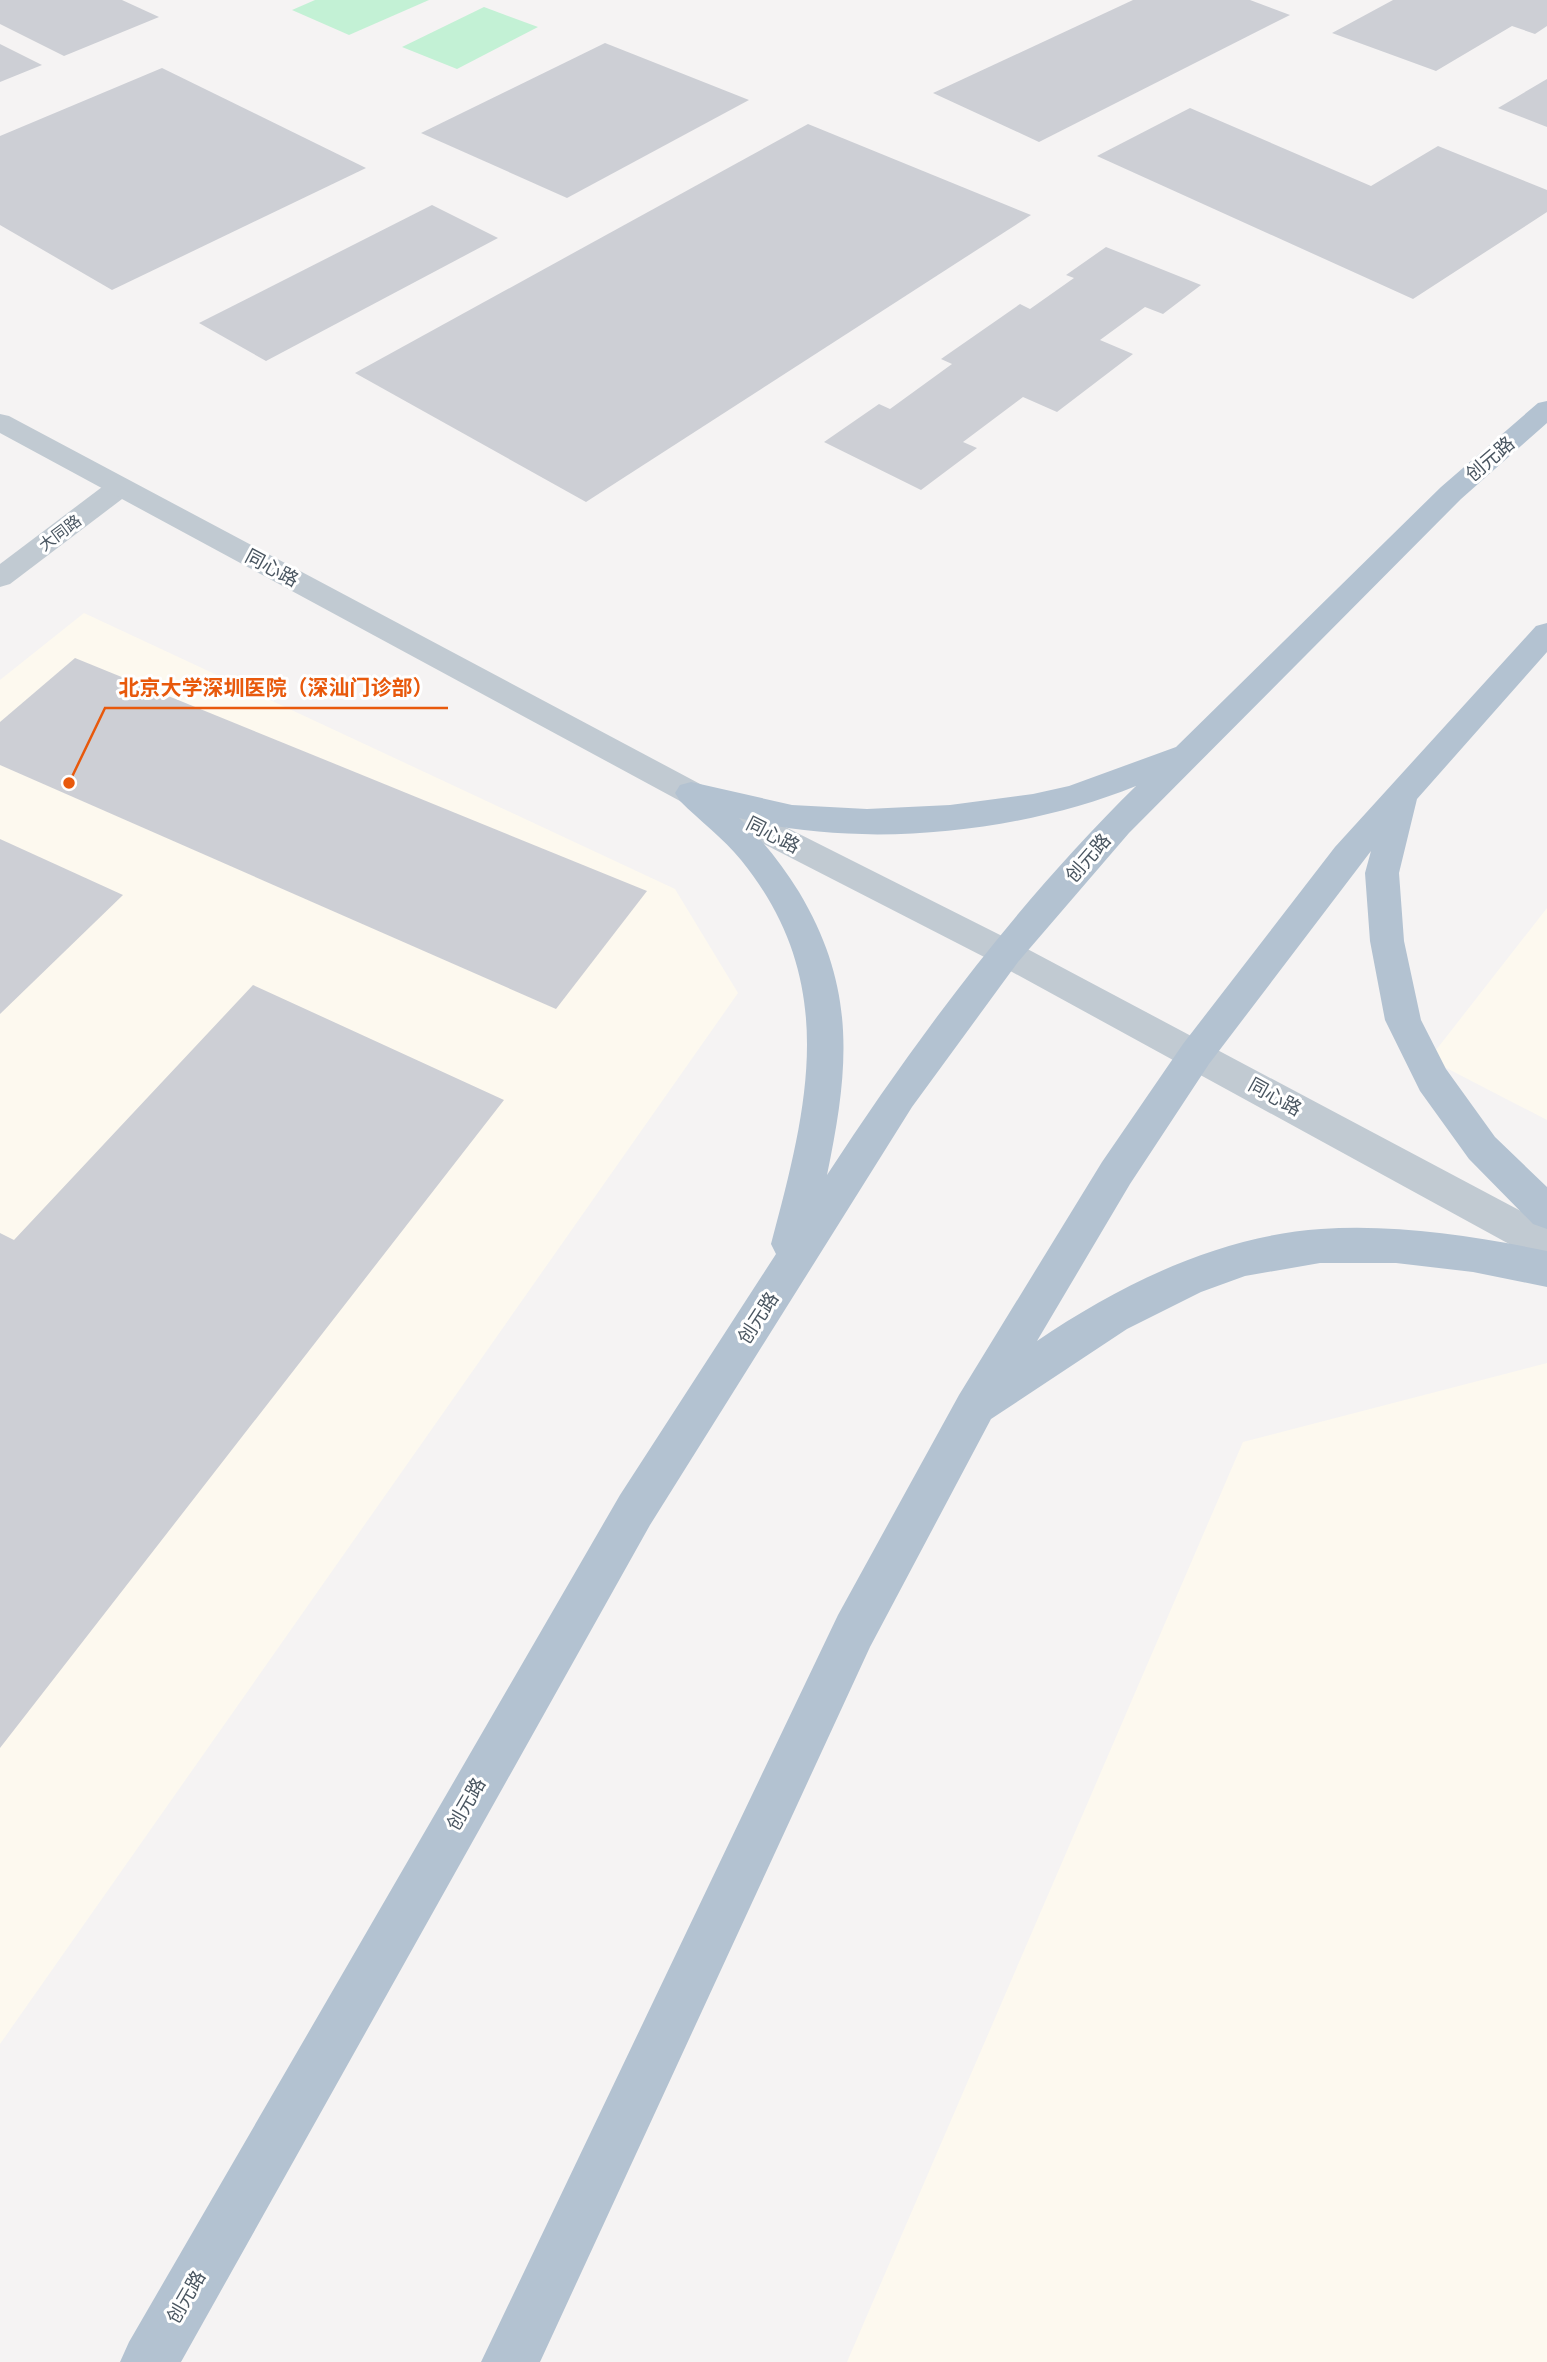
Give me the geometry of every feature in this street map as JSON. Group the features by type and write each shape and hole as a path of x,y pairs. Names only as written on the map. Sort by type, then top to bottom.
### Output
{"main road":[{"name":"创元路","path":"149,2362 635,1510 899,1096 1006,953 1116,825 1451,493 1547,410"},
{"path":"510,2362 854,1631 974,1409 1116,1172 1196,1054 1347,856 1547,634"},
{"path":"691,793 792,817 875,821 959,816 1034,806 1103,787 1191,751"},
{"path":"691,793 759,858 793,915 816,964 825,1014 823,1086 812,1165 780,1282"},
{"path":"1402,793 1382,873 1387,941 1403,1020 1433,1080 1482,1148 1547,1212"},
{"path":"974,1409 1093,1327 1172,1285 1246,1259 1321,1245 1407,1248 1503,1260 1547,1269"}],"street":[{"name":"同心路","path":"0,422 691,793 1006,953 1196,1054 1547,1245"},
{"name":"大同路","path":"0,578 120,487"}],"shaded area":[{"path":"84,613 675,889 738,993 0,2044 0,680"},
{"path":"1547,908 1547,1120 1429,1059"},
{"path":"1547,1363 1547,2362 847,2362 1243,1442"}],"green space":[{"path":"315,0 429,0 349,35 292,10"},
{"path":"484,7 538,27 457,69 402,47"}],"building":[{"path":"0,0 122,0 159,17 64,56 0,24"},
{"path":"1133,0 1250,0 1290,15 1039,142 933,93"},
{"path":"1393,0 1547,0 1547,26 1535,34 1512,26 1436,71 1332,33"},
{"path":"605,43 749,100 567,198 421,133"},
{"path":"0,44 42,65 0,82"},
{"path":"162,68 366,168 112,290 0,225 0,136"},
{"path":"1547,79 1547,127 1498,108"},
{"path":"1190,108 1371,186 1438,146 1547,190 1547,212 1413,299 1097,156"},
{"path":"808,124 1031,215 586,502 355,373"},
{"path":"432,205 498,238 266,361 199,323"},
{"path":"1106,247 1201,285 1163,314 1145,307 1100,340 1133,354 1057,412 1023,397 963,442 977,448 921,490 824,442 879,404 890,409 952,364 941,359 1020,304 1030,309 1074,278 1066,275"},
{"path":"75,658 647,891 556,1009 0,765 0,722"},
{"path":"0,839 123,895 0,1014"},
{"path":"253,985 504,1100 0,1748 0,1233 14,1240"}],"place":[{"name":"北京大学深圳医院（深汕门诊部）","path":"69,783"}]}
